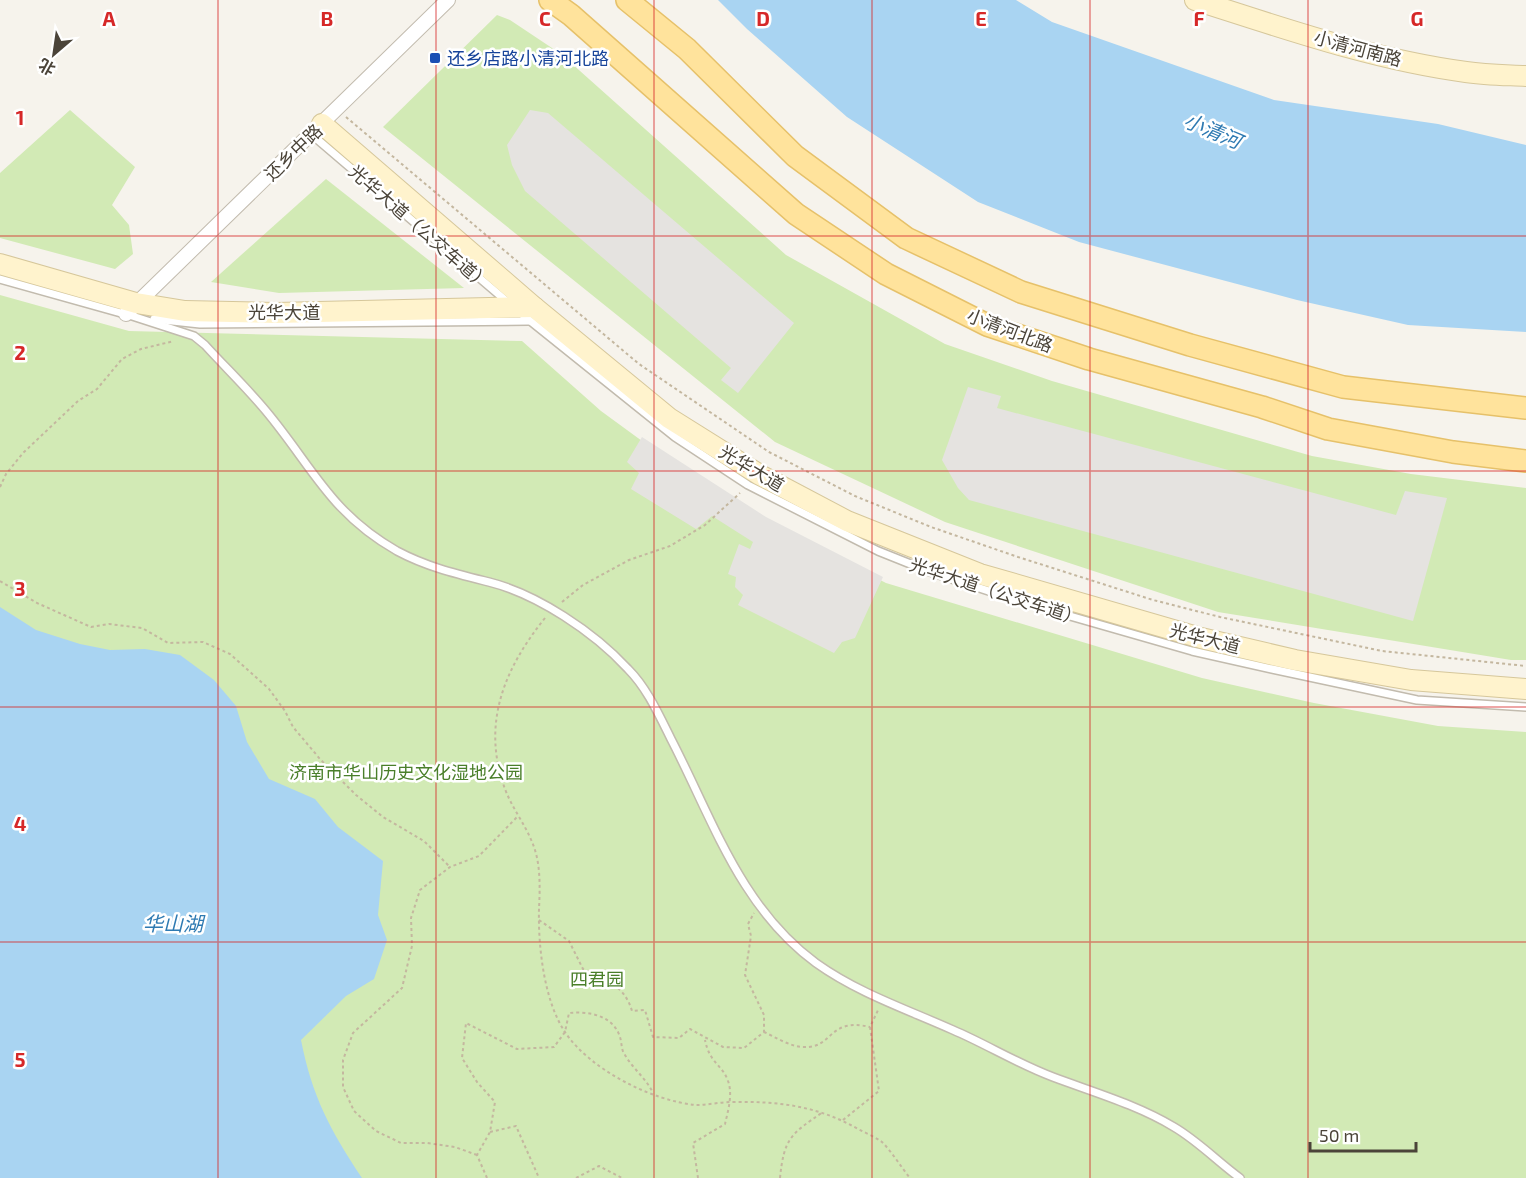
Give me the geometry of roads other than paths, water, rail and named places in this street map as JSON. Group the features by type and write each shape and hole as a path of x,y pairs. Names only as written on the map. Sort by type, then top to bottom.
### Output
{"main road":[{"name":"小清河北路","path":"550,0 571,15 796,214 886,274 987,325 1089,359 1262,407 1328,429 1453,452 1526,461"},
{"path":"627,0 687,49 795,156 906,238 1021,292 1190,345 1343,387 1526,408"},
{"name":"小清河南路","path":"1195,0 1301,33 1424,65 1468,73 1526,76"},
{"path":"317,129 526,312"},
{"name":"光华大道","path":"0,264 131,308 276,313 526,312 669,418 760,476 847,521 980,574 1120,616 1295,660 1411,680 1526,689"}],"street":[{"name":"还乡中路","path":"131,308 448,0"}],"lane":[{"path":"0,279 131,308 194,336 266,410 320,486 365,530 398,551 435,568 492,582 553,609 599,641 631,671 652,702 704,804 717,840 758,905 787,939 817,963 883,1002 955,1031 1047,1075 1173,1126 1240,1178"},
{"name":"光华大道（公交车道）","path":"526,312 675,437 748,485 878,551 933,573 1046,609 1192,651 1386,695 1417,700 1526,707"}],"water":[{"name":"小清河","path":"718,0 1016,0 1052,22 1274,100 1438,124 1526,145 1526,332 1408,325 1297,300 1079,242 978,202 847,117 747,29"},
{"name":"华山湖","path":"0,607 36,630 80,644 110,650 145,649 180,655 214,680 236,706 247,742 269,779 315,799 338,827 383,861 378,915 387,940 374,979 346,996 301,1040 305,1060 324,1112 362,1178 0,1178"}],"place":[{"name":"还乡店路小清河北路","path":"435,58"}],"park label":[{"name":"济南市华山历史文化湿地公园","path":"406,772"},
{"name":"四君园","path":"597,979"}]}
